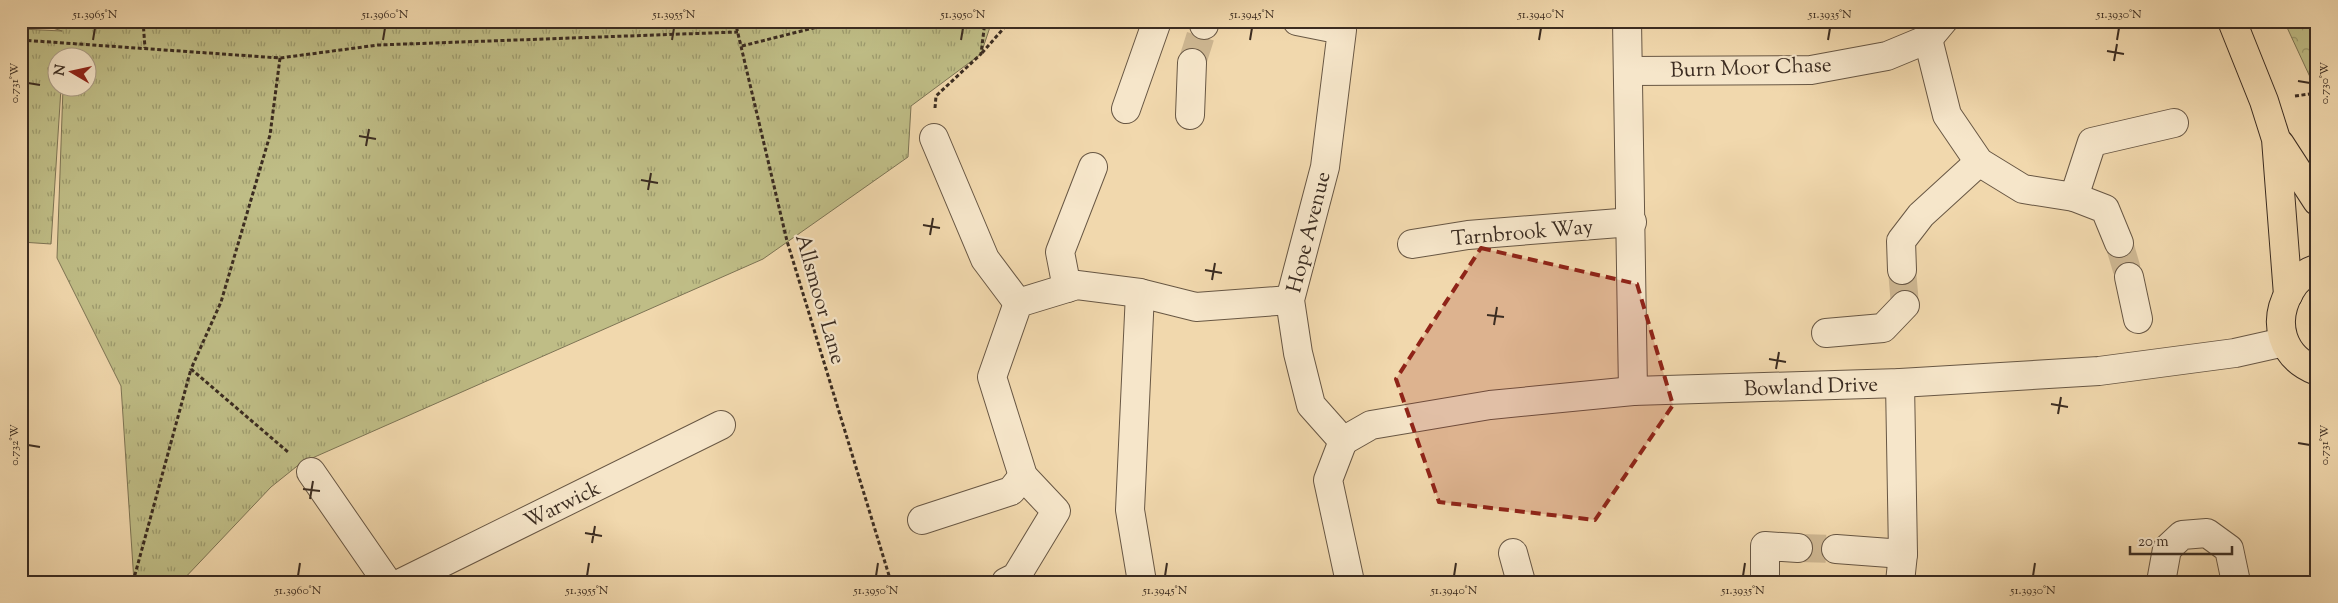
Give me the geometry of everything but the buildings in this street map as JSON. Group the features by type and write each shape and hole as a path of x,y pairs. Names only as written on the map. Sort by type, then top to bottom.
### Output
{"main road":[{"path":"2232,21 2264,101 2276,139 2288,295"},
{"path":"2276,139 2317,201"},
{"path":"2317,269 2295,282 2280,312 2281,331 2284,342 2295,358 2317,371"}],"street":[{"path":"1126,109 1157,21"},
{"name":"Hope Avenue","path":"1297,21 1342,30 1325,167 1290,300 1298,353 1311,405 1343,441"},
{"path":"1627,21 1632,222 1633,391"},
{"name":"Burn Moor Chase","path":"1629,71 1811,70 1887,56 1936,30 1947,115 1979,162 2023,189 2074,197 2105,210 2119,242"},
{"path":"1190,115 1192,63"},
{"path":"2074,197 2092,142 2174,123"},
{"path":"934,138 985,259 1018,303"},
{"path":"1902,270 1901,240 1921,216 1979,162"},
{"path":"1067,288 1060,252 1093,168"},
{"name":"Tarnbrook Way","path":"1412,244 1468,235 1632,222"},
{"path":"2129,277 2138,319"},
{"path":"1018,303 1077,285 1140,293 1196,307 1290,300"},
{"path":"1140,293 1130,510 1142,582"},
{"path":"1006,582 1016,577 1056,512 1023,476 992,377 1018,303"},
{"path":"1826,333 1883,328 1905,305"},
{"name":"Bowland Drive","path":"1343,441 1371,425 1490,405 1633,391 1900,383 2099,371 2236,353 2284,342"},
{"path":"1900,383 1903,554 1900,582"},
{"name":"Warwick","path":"403,582 720,425"},
{"path":"1343,441 1328,480 1350,582"},
{"path":"311,472 387,582"},
{"path":"922,520 1012,491 1023,476"},
{"path":"2161,582 2167,549 2182,535 2207,533 2229,548 2236,582"},
{"path":"1765,576 1765,546 1798,548"},
{"path":"1836,549 1903,554"},
{"path":"1513,554 1521,582"}],"path":[{"path":"143,21 145,48"},
{"name":"Allsmoor Lane","path":"735,21 787,241 891,582"},
{"path":"742,46 841,21"},
{"path":"981,54 985,21"},
{"path":"934,138 936,96 981,54 1010,21"},
{"path":"21,40 280,58 378,44 738,32"},
{"path":"133,582 191,369 221,302 267,144 280,58"},
{"path":"2306,95 2317,93"},
{"path":"191,369 311,472"}],"highlighted area":[{"path":"1481,248 1637,284 1673,405 1595,520 1439,502 1396,379"}],"green space":[{"path":"31,21 992,21 981,54 911,106 908,157 763,259 301,463 271,487 181,582 134,582 121,386 57,258 63,98 98,98 98,48 48,48 48,98 60,98 51,244 21,242 21,29 62,31"},
{"path":"2284,21 2317,21 2317,92"}],"tunnel":[{"path":"1192,63 1204,25"},
{"path":"2119,243 2129,277"},
{"path":"1902,270 1905,305"},
{"path":"1798,548 1836,549"}]}
